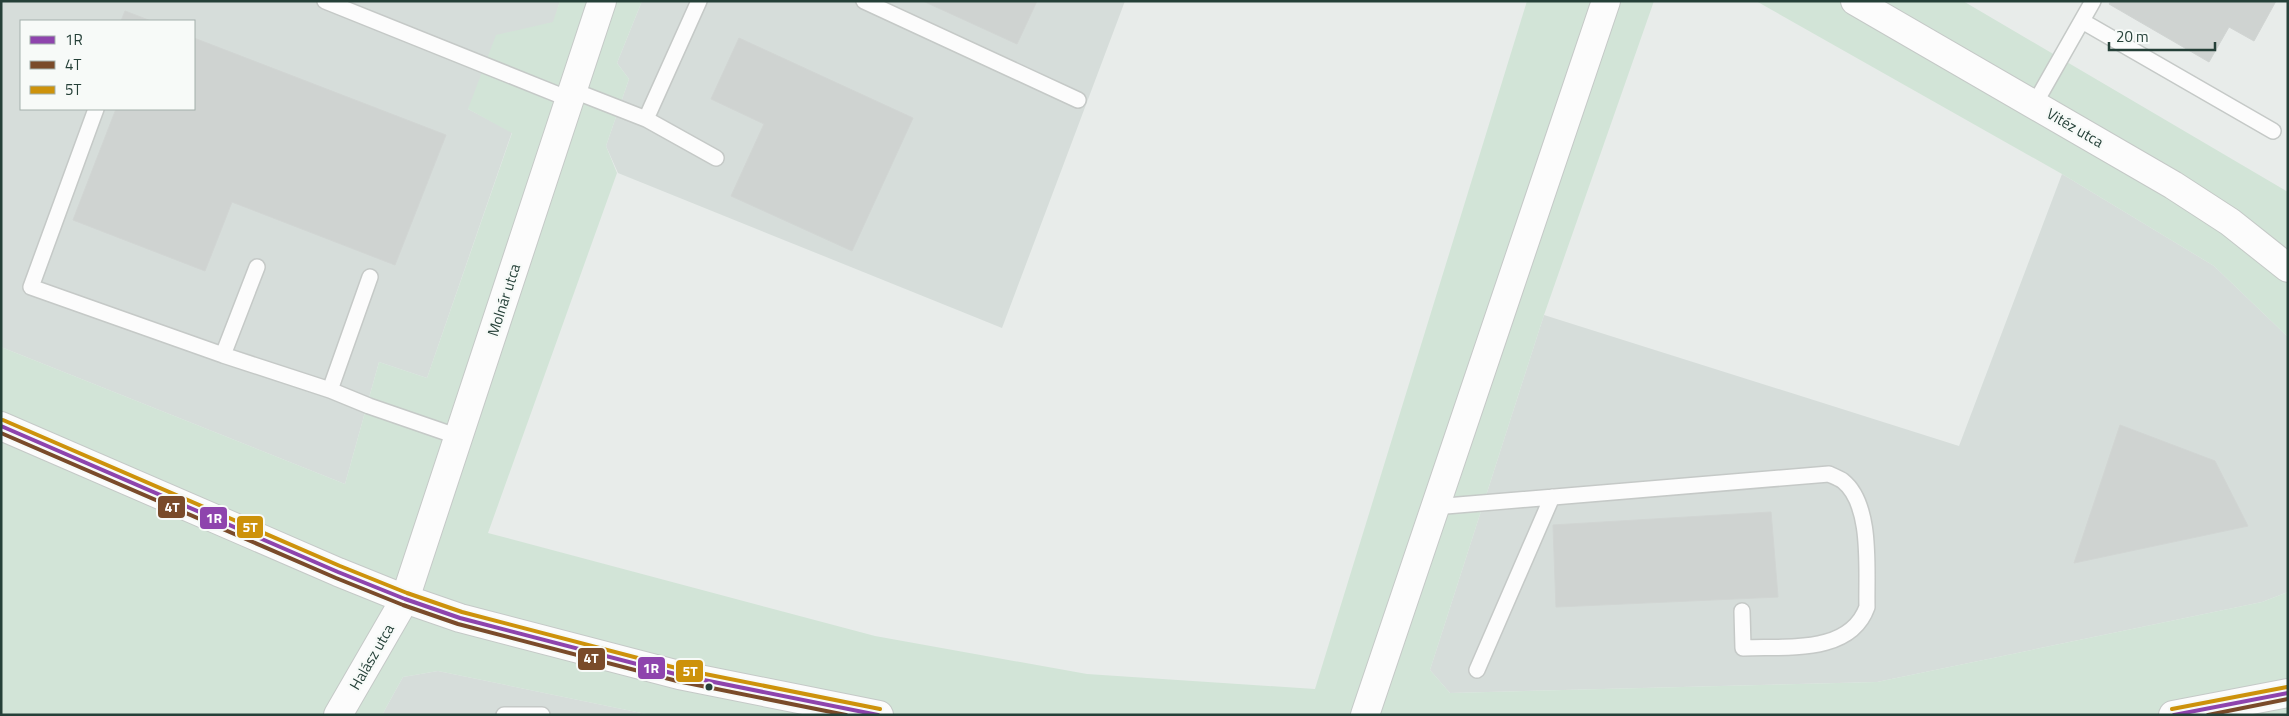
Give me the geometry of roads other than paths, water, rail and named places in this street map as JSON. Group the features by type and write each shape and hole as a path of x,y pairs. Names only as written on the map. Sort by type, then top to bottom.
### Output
{"street":[{"name":"Molnár utca","path":"405,600 602,1"},
{"path":"1365,715 1606,1"},
{"name":"Vitéz utca","path":"1855,1 2173,185 2230,222 2288,268"},
{"path":"1,426 405,600 460,618 679,675 879,715"},
{"name":"Halász utca","path":"338,715 405,600"},
{"path":"2173,715 2288,693"}],"lane":[{"path":"325,1 570,95 646,119 716,158"},
{"path":"646,119 699,1"},
{"path":"864,1 1078,100"},
{"path":"2034,105 2093,1"},
{"path":"2082,21 2273,131"},
{"path":"96,110 31,287 330,390 369,406 459,437"},
{"path":"224,355 257,267"},
{"path":"330,390 370,276"},
{"path":"1434,507 1829,474 1843,481 1854,497 1864,522 1868,607 1863,619 1851,631 1834,640 1808,646 1744,648 1742,611"},
{"path":"1477,670 1552,498"},
{"path":"504,715 542,715"}]}
